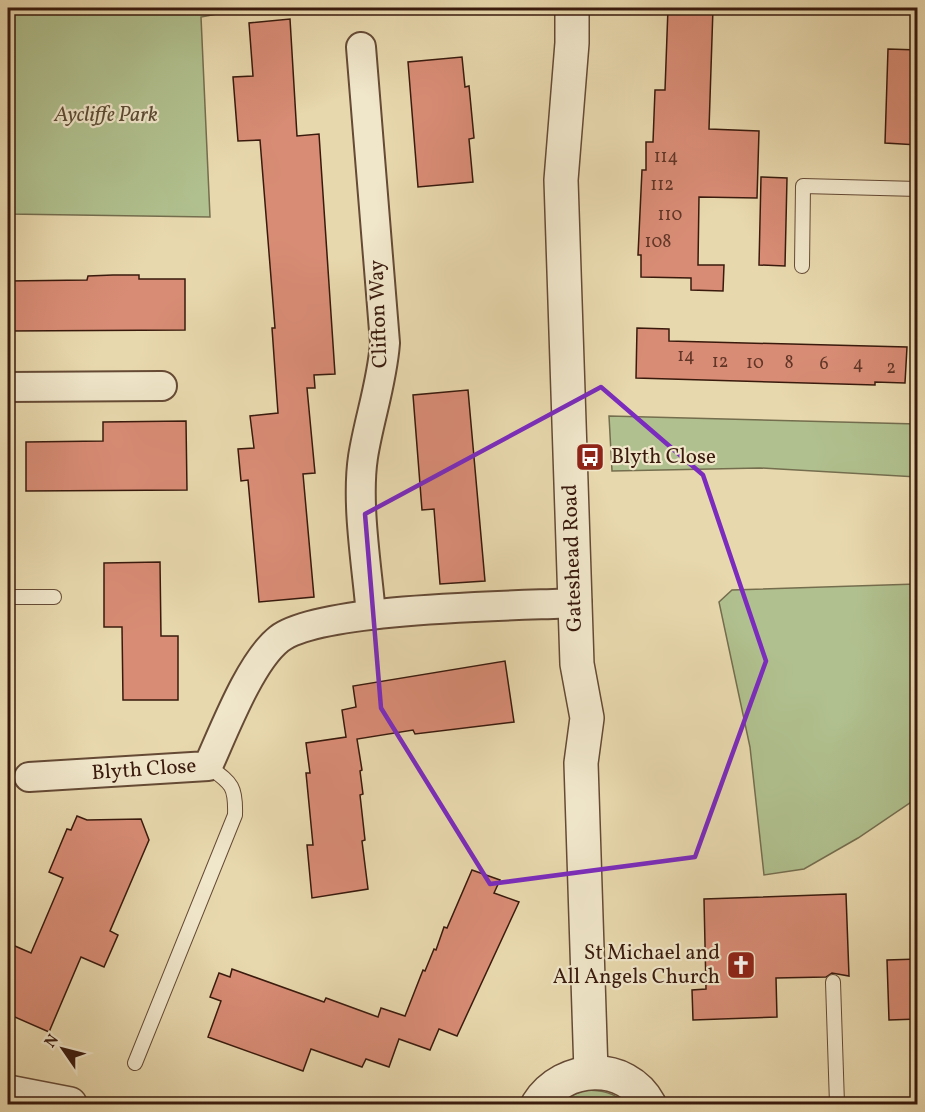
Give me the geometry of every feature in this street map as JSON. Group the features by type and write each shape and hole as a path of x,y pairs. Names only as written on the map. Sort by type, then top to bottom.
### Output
{"street":[{"name":"Gateshead Road","path":"572,8 572,43 561,180 567,410 577,603 577,664 587,718 581,763 591,1072"},
{"name":"Clifton Way","path":"362,47 385,343 383,372 363,457 362,485 371,615"},
{"path":"8,387 162,386"},
{"name":"Blyth Close","path":"29,777 208,766 254,671 279,639 308,626 371,615 577,603"},
{"path":"538,1104 553,1087 570,1076 591,1072 608,1073 624,1079 637,1088 649,1104"},
{"path":"8,1092 70,1104"}],"lane":[{"path":"802,266 803,186 918,189"},
{"path":"8,597 54,597"},
{"path":"135,1063 235,815 236,792 227,780 208,766"},
{"path":"833,982 837,1104"}],"highlighted area":[{"path":"601,387 703,475 766,661 695,857 490,884 381,708 365,514"}],"green space":[{"name":"Aycliffe Park","path":"8,8 249,8 201,17 210,217 8,214"},
{"path":"609,416 917,424 917,477 760,468 612,471"},
{"path":"916,584 917,798 858,838 804,869 764,875 750,747 719,602 732,590"},
{"path":"585,1090 608,1093 628,1104 560,1104 570,1096"}],"building":[{"path":"668,8 713,8 709,129 759,131 757,198 699,197 698,265 724,265 723,291 691,290 691,278 641,277 641,255 638,255 642,170 646,170 646,142 653,142 655,90 665,90"},
{"path":"290,19 297,136 319,134 335,374 314,375 315,388 307,388 315,473 303,474 314,597 259,602 248,480 241,481 238,449 254,448 250,416 278,413 272,328 275,328 260,140 238,141 233,77 253,76 249,23"},
{"path":"888,49 918,50 918,145 885,143"},
{"path":"462,57 465,87 469,86 474,138 469,139 473,182 418,187 408,62"},
{"path":"761,177 787,178 785,266 759,265"},
{"path":"139,275 139,279 185,279 185,330 8,331 8,281 87,280 88,276"},
{"path":"637,328 669,329 669,341 907,347 905,383 875,382 875,385 636,378"},
{"path":"468,390 485,581 440,584 434,509 422,510 413,395"},
{"path":"186,421 187,490 26,491 26,442 103,441 103,422"},
{"path":"160,562 161,636 178,636 178,700 123,700 122,627 104,627 104,563"},
{"path":"505,661 514,722 415,734 413,730 357,739 362,770 360,771 363,794 360,795 365,840 362,841 368,889 312,898 307,845 313,845 306,773 310,773 306,743 346,737 342,710 356,707 353,686"},
{"path":"77,816 87,820 141,819 149,840 110,931 118,935 104,967 81,957 49,1032 8,1014 8,943 31,953 63,878 49,872 67,829 71,830"},
{"path":"472,870 500,880 494,893 519,902 457,1036 439,1029 430,1050 399,1039 389,1067 366,1059 362,1067 311,1049 303,1071 208,1037 221,1001 210,997 219,973 230,977 232,969 324,1002 326,998 378,1017 381,1008 405,1016 423,970 425,971 434,949 436,950 444,927 447,928"},
{"path":"846,894 849,976 832,973 826,977 776,978 777,1017 693,1020 692,990 706,989 704,899"},
{"path":"918,959 918,1019 889,1020 887,960"}],"place":[{"name":"Blyth Close","path":"590,457"},
{"name":"St Michael and All Angels Church","path":"741,965"}]}
